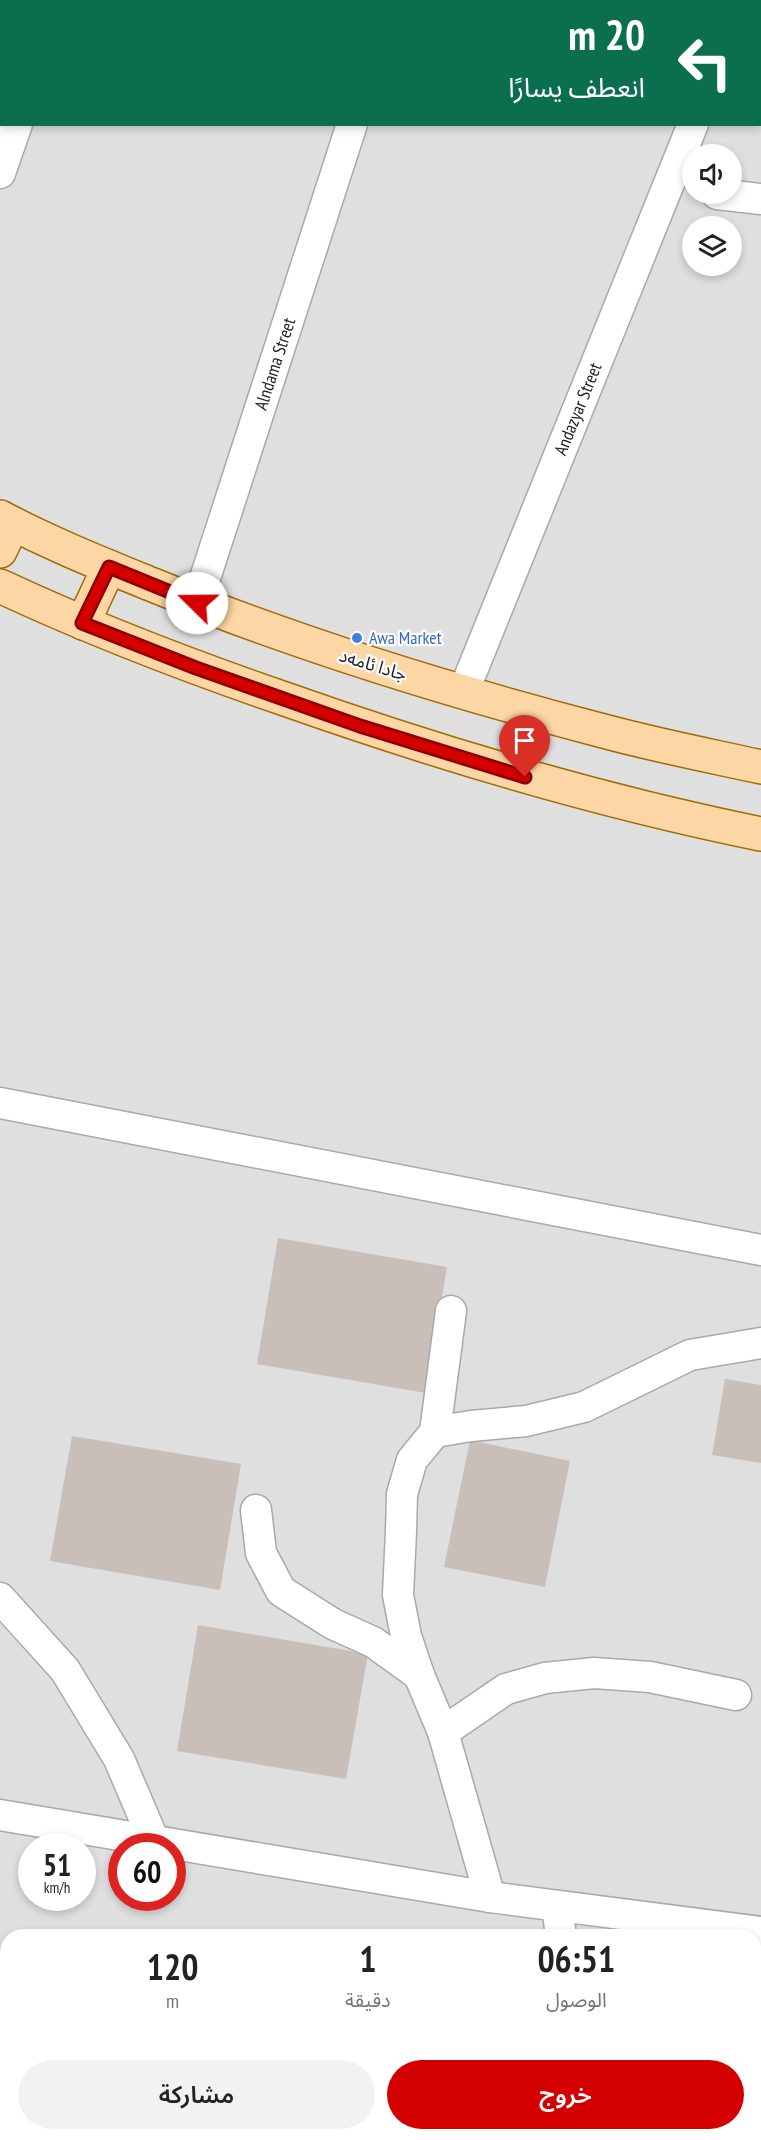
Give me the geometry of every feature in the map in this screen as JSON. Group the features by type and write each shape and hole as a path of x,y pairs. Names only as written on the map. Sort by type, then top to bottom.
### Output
{"main road":[{"name":"جادا ئامەد","path":"4,531 57,546 197,603 329,651 463,693 612,733 761,767"},
{"path":"82,623 109,567"},
{"path":"0,586 82,623 196,668 360,726 537,780 693,820 761,834"}],"street":[{"path":"0,173 16,126"},
{"name":"Alndama Street","path":"197,603 351,126"},
{"name":"Andazyar Street","path":"463,693 681,189 693,126"},
{"path":"742,197 761,199"},
{"path":"0,1103 761,1250"},
{"path":"451,1311 435,1432 412,1460 402,1494 398,1595 406,1636 419,1675 443,1732 490,1897"},
{"path":"435,1432 526,1421 585,1407 690,1355 761,1343"},
{"path":"256,1510 261,1553 281,1591 333,1624 373,1642 419,1675"},
{"path":"0,1598 65,1670 119,1759 151,1833"},
{"path":"443,1732 506,1689 545,1678 594,1672 650,1677 736,1695"},
{"path":"0,1815 108,1833"},
{"path":"186,1846 490,1897 737,1929"},
{"path":"557,1906 560,1929"}],"shaded area":[{"path":"0,126 761,126 761,1929 0,1929"}],"building":[{"path":"278,1238 447,1267 426,1393 257,1364"},
{"path":"725,1379 761,1385 761,1463 712,1455"},
{"path":"72,1436 241,1464 220,1590 50,1561"},
{"path":"470,1440 570,1461 545,1587 444,1567"},
{"path":"198,1625 368,1654 346,1779 177,1751"}],"place":[{"name":"Awa Market","path":"357,638"}],"route":[{"path":"197,603 109,567 82,623 196,668 360,726 525,777"}]}
